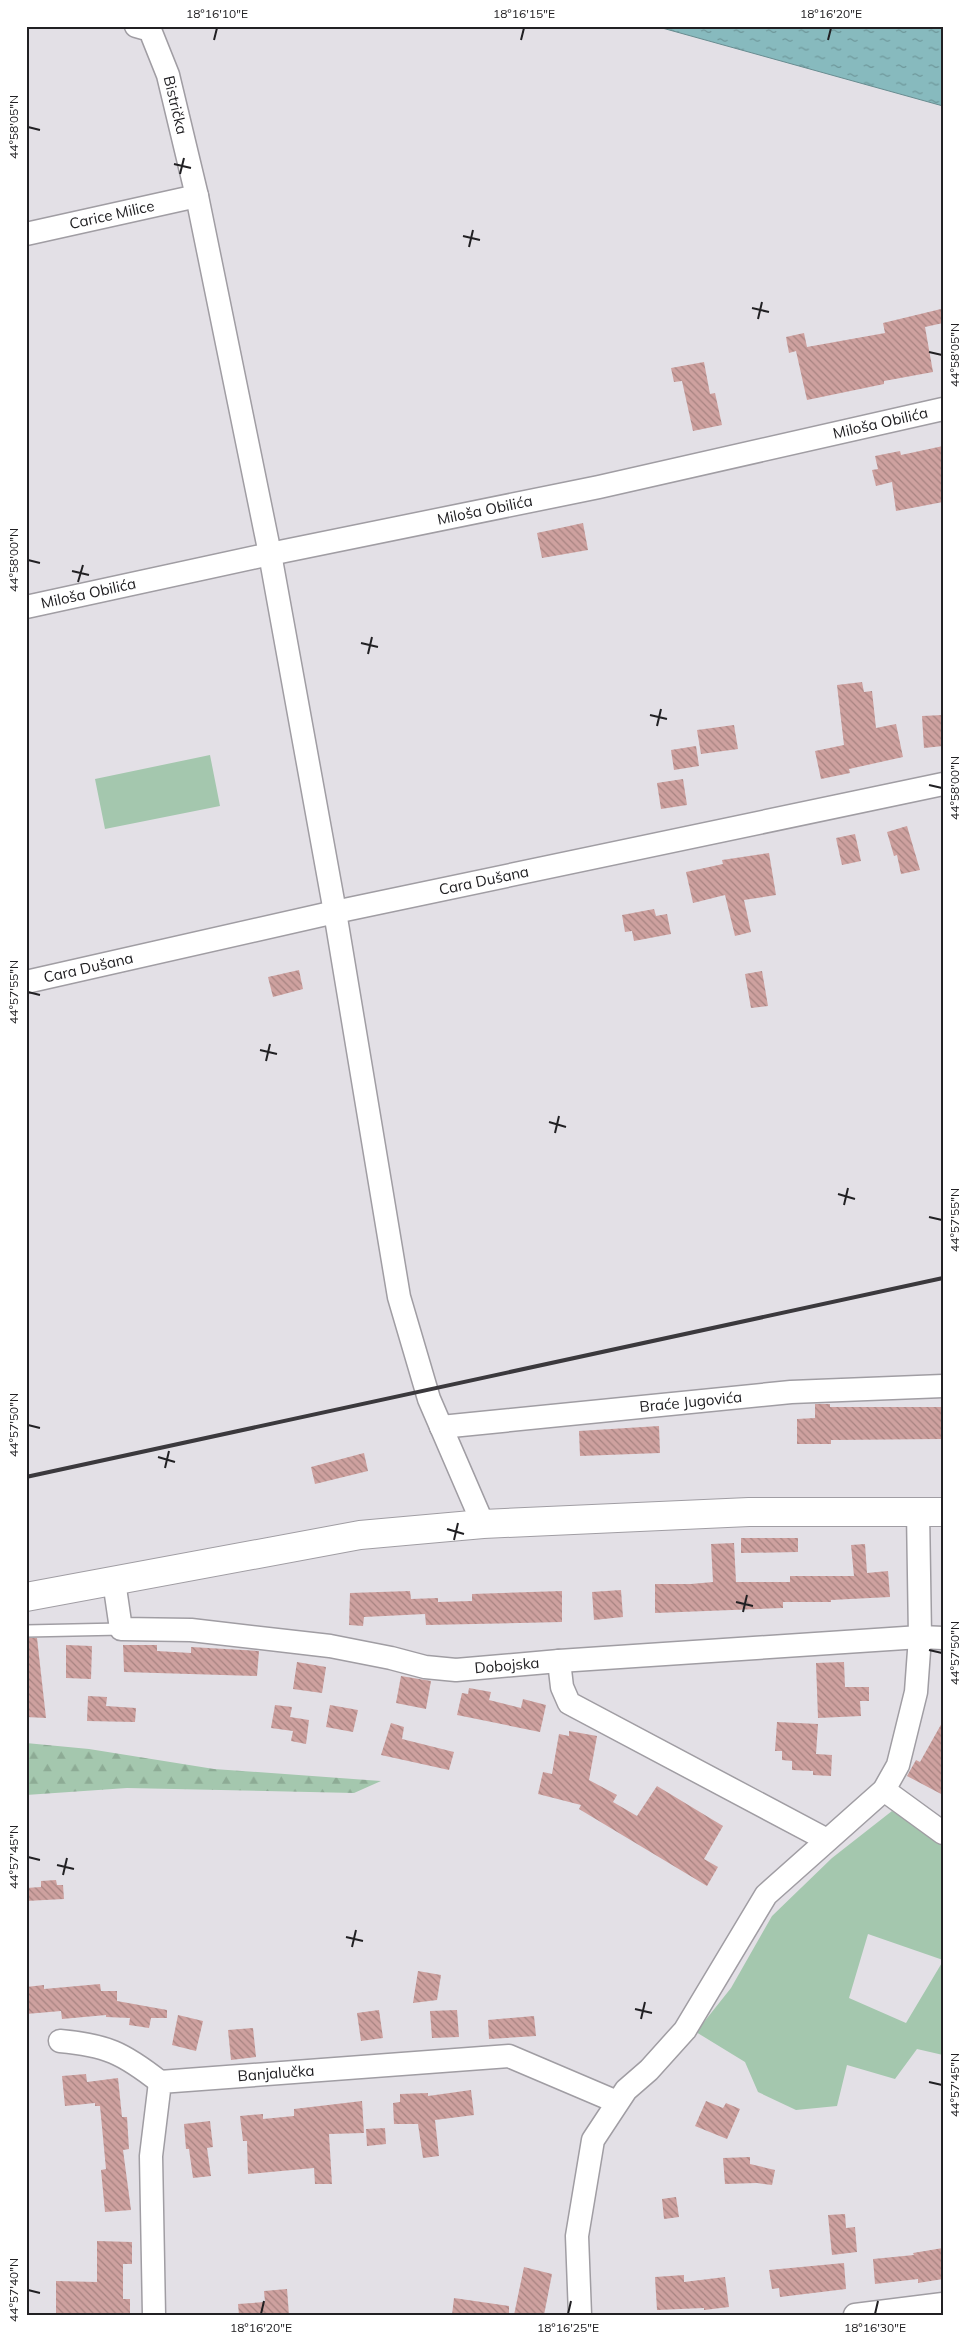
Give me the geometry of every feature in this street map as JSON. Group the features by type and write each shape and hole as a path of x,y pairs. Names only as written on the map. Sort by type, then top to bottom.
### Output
{"main road":[{"path":"26,1597 360,1535 483,1524 749,1512 931,1512"}],"street":[{"name":"Bistrička","path":"136,26 150,30 168,75 197,196"},
{"name":"Carice Milice","path":"26,234 197,196"},
{"path":"197,196 270,554 335,912 399,1297 426,1390 483,1524"},
{"name":"Miloša Obilića","path":"26,607 270,554 600,487 943,409"},
{"name":"Cara Dušana","path":"26,982 335,912 943,784"},
{"name":"Braće Jugovića","path":"441,1427 792,1392 943,1386"},
{"path":"580,2315 577,2236 593,2140 617,2102 685,2030 766,1895 884,1790 898,1765 916,1692 931,1512"},
{"path":"114,1581 121,1629"},
{"name":"Dobojska","path":"121,1629 191,1630 330,1646 392,1658 425,1667 456,1670 559,1661 920,1637 943,1638"},
{"path":"559,1661 562,1687 569,1703 827,1840"},
{"path":"884,1790 943,1833"},
{"path":"60,2041 92,2044 119,2054 160,2082 151,2156 154,2315"},
{"name":"Banjalučka","path":"160,2082 509,2056 617,2102"},
{"path":"855,2315 943,2304"}],"lane":[{"path":"26,1631 121,1629"}],"green space":[{"path":"210,755 220,806 105,829 95,779"},
{"path":"26,1743 89,1749 214,1769 381,1781 354,1793 127,1788 26,1795"},
{"path":"892,1811 943,1844 943,1960 868,1934 849,1998 906,2023 943,1961 943,2055 917,2049 895,2079 847,2065 837,2106 796,2110 758,2092 745,2062 696,2032 731,1988 772,1916 832,1858"}],"water":[{"path":"655,26 943,26 943,106"}],"building":[{"path":"941,309 943,323 925,327 933,372 884,381 884,384 807,400 796,351 789,353 786,337 804,333 807,347 885,333 883,323"},
{"path":"704,362 710,394 715,393 722,425 693,431 682,381 674,382 671,368"},
{"path":"943,446 943,502 896,511 892,482 876,486 872,470 878,469 875,456 900,451 901,455"},
{"path":"583,523 588,550 542,558 537,533"},
{"path":"862,682 864,692 872,691 876,728 896,724 903,757 849,769 850,773 821,779 815,751 844,745 837,685"},
{"path":"943,715 943,746 924,748 922,716"},
{"path":"734,725 738,749 701,754 697,730"},
{"path":"696,746 699,766 674,770 671,750"},
{"path":"683,779 687,805 661,809 657,783"},
{"path":"907,826 920,870 901,874 897,855 894,856 887,832"},
{"path":"855,834 861,861 842,865 836,838"},
{"path":"769,853 776,895 744,900 751,932 735,936 725,895 693,903 686,872 723,864 722,860"},
{"path":"654,909 656,916 667,914 671,934 634,941 632,931 625,932 622,915"},
{"path":"299,970 303,989 273,997 268,977"},
{"path":"762,971 768,1006 751,1008 745,974"},
{"path":"815,1404 830,1404 830,1407 943,1407 943,1439 831,1440 831,1444 797,1444 797,1419 815,1418"},
{"path":"659,1426 660,1453 580,1456 579,1431"},
{"path":"364,1453 368,1471 315,1484 311,1467"},
{"path":"741,1538 798,1538 798,1552 741,1553"},
{"path":"734,1543 736,1582 790,1582 790,1576 854,1576 851,1545 865,1544 867,1573 888,1571 890,1597 831,1600 831,1602 783,1602 783,1608 655,1613 655,1584 713,1582 711,1544"},
{"path":"621,1590 623,1617 594,1620 592,1592"},
{"path":"410,1591 411,1599 438,1598 438,1602 472,1601 472,1594 562,1591 562,1622 426,1625 425,1614 364,1617 363,1626 349,1625 350,1593"},
{"path":"26,1638 37,1638 46,1718 26,1717"},
{"path":"66,1645 92,1646 91,1679 66,1678"},
{"path":"123,1645 157,1645 157,1651 191,1653 191,1647 259,1651 257,1676 124,1672"},
{"path":"297,1662 326,1667 322,1693 293,1689"},
{"path":"844,1662 845,1687 869,1687 869,1701 860,1701 861,1716 818,1718 816,1663"},
{"path":"401,1676 431,1681 426,1709 396,1703"},
{"path":"469,1688 491,1692 489,1700 521,1708 523,1699 546,1705 540,1732 457,1715 462,1693 468,1694"},
{"path":"88,1696 107,1697 106,1706 136,1708 135,1722 87,1721"},
{"path":"275,1705 292,1707 290,1717 309,1720 306,1744 291,1741 293,1731 271,1728"},
{"path":"330,1705 358,1710 353,1732 326,1727"},
{"path":"943,1721 943,1795 907,1776 916,1760 920,1762"},
{"path":"777,1722 818,1724 816,1754 832,1755 831,1776 813,1775 813,1771 792,1770 792,1761 782,1760 782,1751 775,1751"},
{"path":"391,1723 404,1727 402,1739 454,1752 449,1770 381,1755"},
{"path":"569,1731 597,1736 589,1780 617,1795 613,1802 637,1816 657,1786 723,1826 704,1859 718,1867 707,1886 579,1809 581,1805 538,1794 543,1772 552,1774 559,1734 569,1736"},
{"path":"56,1880 57,1885 63,1885 64,1899 26,1901 26,1888 41,1887 41,1881"},
{"path":"418,1971 441,1975 437,2000 413,2003"},
{"path":"100,1984 101,1991 117,1991 117,2001 167,2010 167,2018 151,2018 149,2028 129,2025 130,2018 106,2017 106,2015 62,2019 61,2011 26,2014 26,1987 44,1985 44,1989"},
{"path":"379,2010 383,2038 361,2041 357,2013"},
{"path":"457,2010 459,2037 432,2038 430,2011"},
{"path":"178,2015 203,2021 196,2051 172,2045"},
{"path":"534,2016 536,2036 489,2039 488,2020"},
{"path":"253,2028 256,2057 231,2060 228,2030"},
{"path":"86,2074 87,2082 118,2078 122,2117 127,2117 129,2149 123,2150 131,2210 105,2212 101,2170 106,2169 100,2106 95,2106 95,2103 65,2106 62,2076"},
{"path":"471,2090 474,2115 435,2120 439,2156 423,2158 418,2124 394,2124 393,2103 400,2102 400,2094 428,2093 428,2096"},
{"path":"362,2101 364,2133 329,2134 332,2184 315,2184 314,2168 248,2174 247,2141 243,2141 240,2116 263,2114 263,2119 294,2116 294,2109"},
{"path":"706,2101 723,2108 726,2103 740,2109 727,2139 695,2126"},
{"path":"210,2121 213,2147 207,2148 211,2176 193,2178 189,2149 186,2149 184,2124"},
{"path":"385,2128 386,2144 367,2146 366,2129"},
{"path":"750,2157 750,2164 775,2170 772,2185 757,2183 725,2184 723,2158"},
{"path":"676,2197 679,2217 664,2219 662,2199"},
{"path":"845,2214 846,2228 855,2227 857,2252 832,2255 828,2215"},
{"path":"97,2241 132,2242 132,2264 123,2264 123,2299 130,2299 130,2315 56,2315 56,2281 97,2282"},
{"path":"943,2248 943,2279 918,2283 918,2279 875,2284 873,2259 914,2255 913,2253"},
{"path":"844,2263 846,2289 780,2297 779,2288 772,2289 769,2270"},
{"path":"524,2267 552,2274 544,2315 514,2315"},
{"path":"684,2275 684,2282 725,2277 729,2307 704,2310 704,2308 657,2310 655,2277"},
{"path":"287,2289 289,2315 239,2315 238,2304 265,2302 264,2291"},
{"path":"454,2298 509,2306 509,2315 452,2315"}],"railway":[{"path":"26,1477 943,1278"}]}
